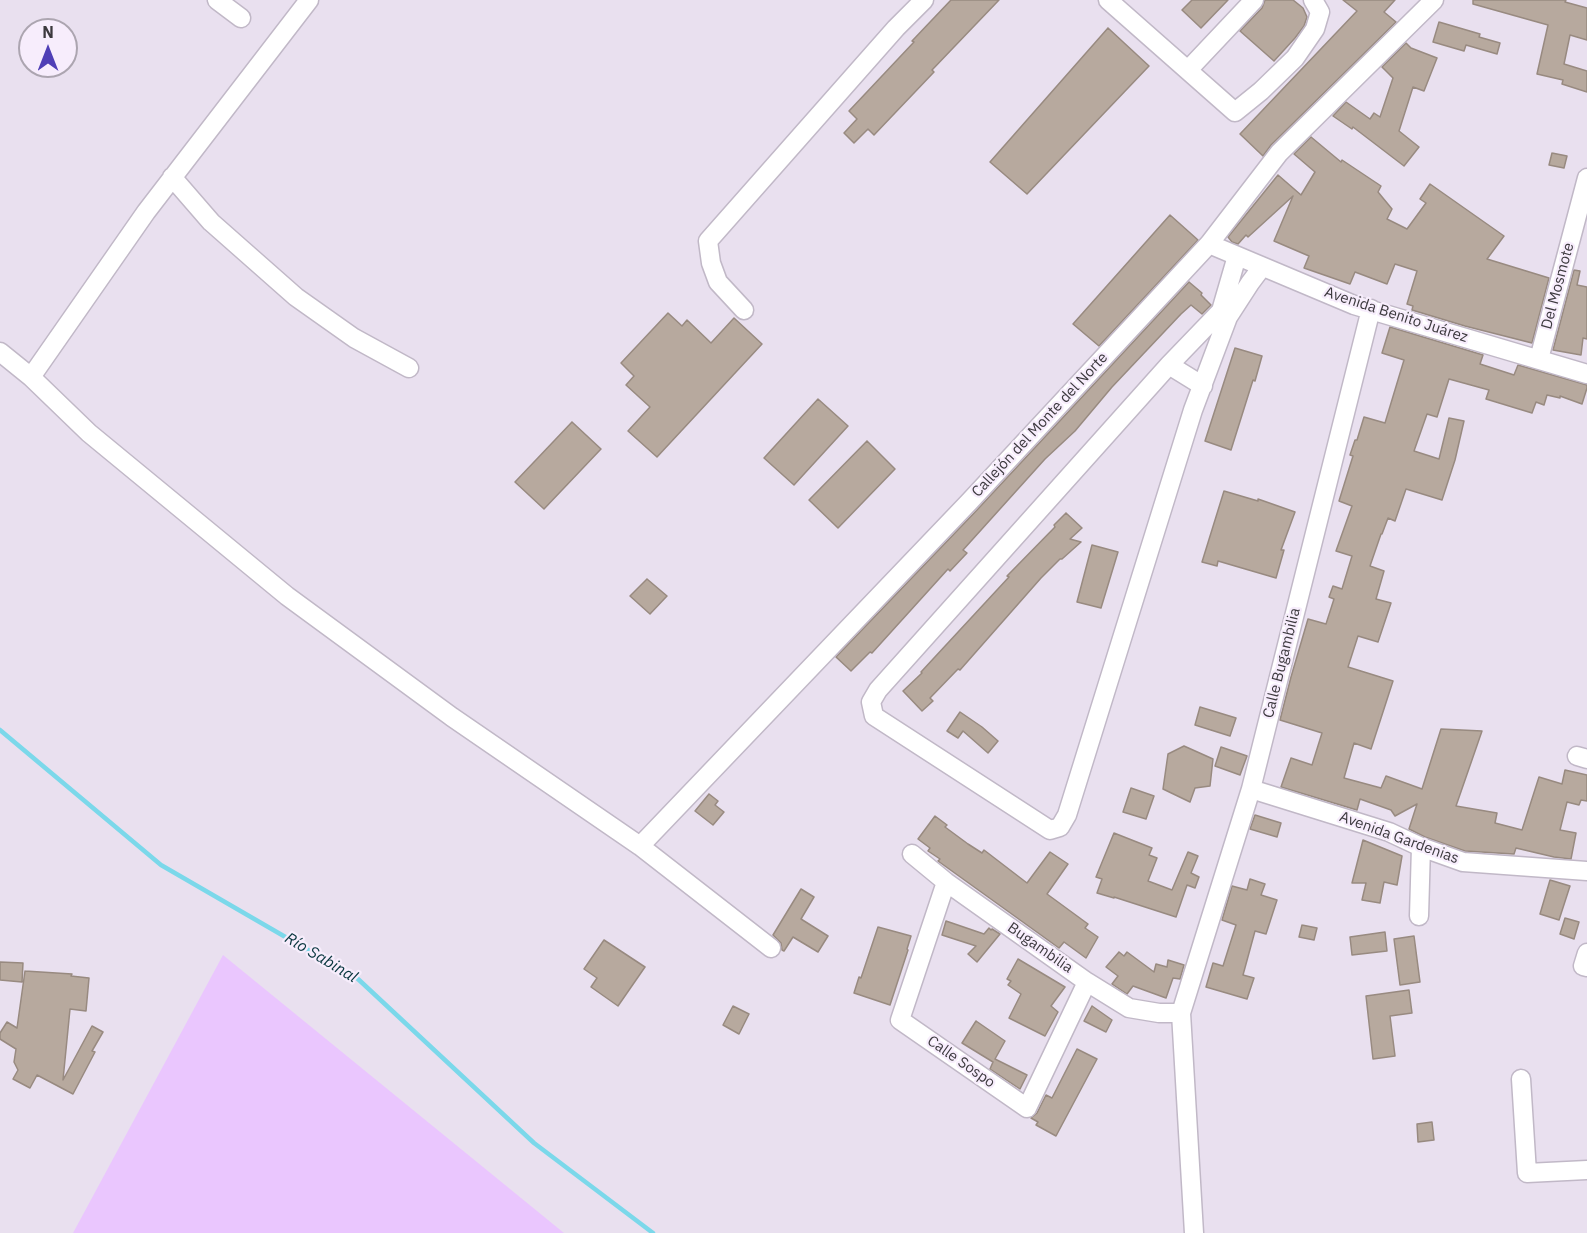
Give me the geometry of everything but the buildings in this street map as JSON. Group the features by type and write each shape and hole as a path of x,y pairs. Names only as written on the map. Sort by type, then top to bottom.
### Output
{"street":[{"path":"218,0 242,18"},
{"path":"31,377 172,177 309,0"},
{"path":"744,310 718,282 711,263 708,241 896,28 924,0"},
{"path":"1108,0 1235,112 1295,58 1315,29 1320,12 1313,0"},
{"path":"1188,70 1254,0"},
{"name":"Callejón del Monte del Norte","path":"640,846 969,502 1209,244 1279,153 1434,0"},
{"path":"172,177 211,222 296,297 354,338 409,368"},
{"name":"Del Mosmote","path":"1539,359 1587,178"},
{"name":"Avenida Benito Juárez","path":"1209,244 1354,304 1587,374"},
{"path":"1237,256 1225,314 1067,815 1060,827 1050,830 874,716 871,702 878,690 1169,365 1225,314 1262,267"},
{"name":"Calle Bugambilia","path":"1181,1013 1251,789 1371,309"},
{"path":"0,352 31,377 89,433 287,596 452,717 640,846 771,948"},
{"path":"1169,365 1203,386"},
{"name":"Avenida Gardenias","path":"1251,789 1389,832 1421,847 1463,862 1587,871"},
{"path":"1419,916 1421,847"},
{"name":"Bugambilia","path":"912,854 946,882 1087,982 1129,1008 1159,1013 1181,1013"},
{"name":"Calle Sospo","path":"946,882 900,1020 1027,1107 1087,982"},
{"path":"1181,1013 1194,1233"},
{"path":"1521,1078 1527,1173 1587,1170"}],"shaded area":[{"path":"223,955 564,1233 73,1233"}],"waterway":[{"name":"Río Sabinal","path":"0,730 161,865 358,979 534,1143 653,1233"}]}
